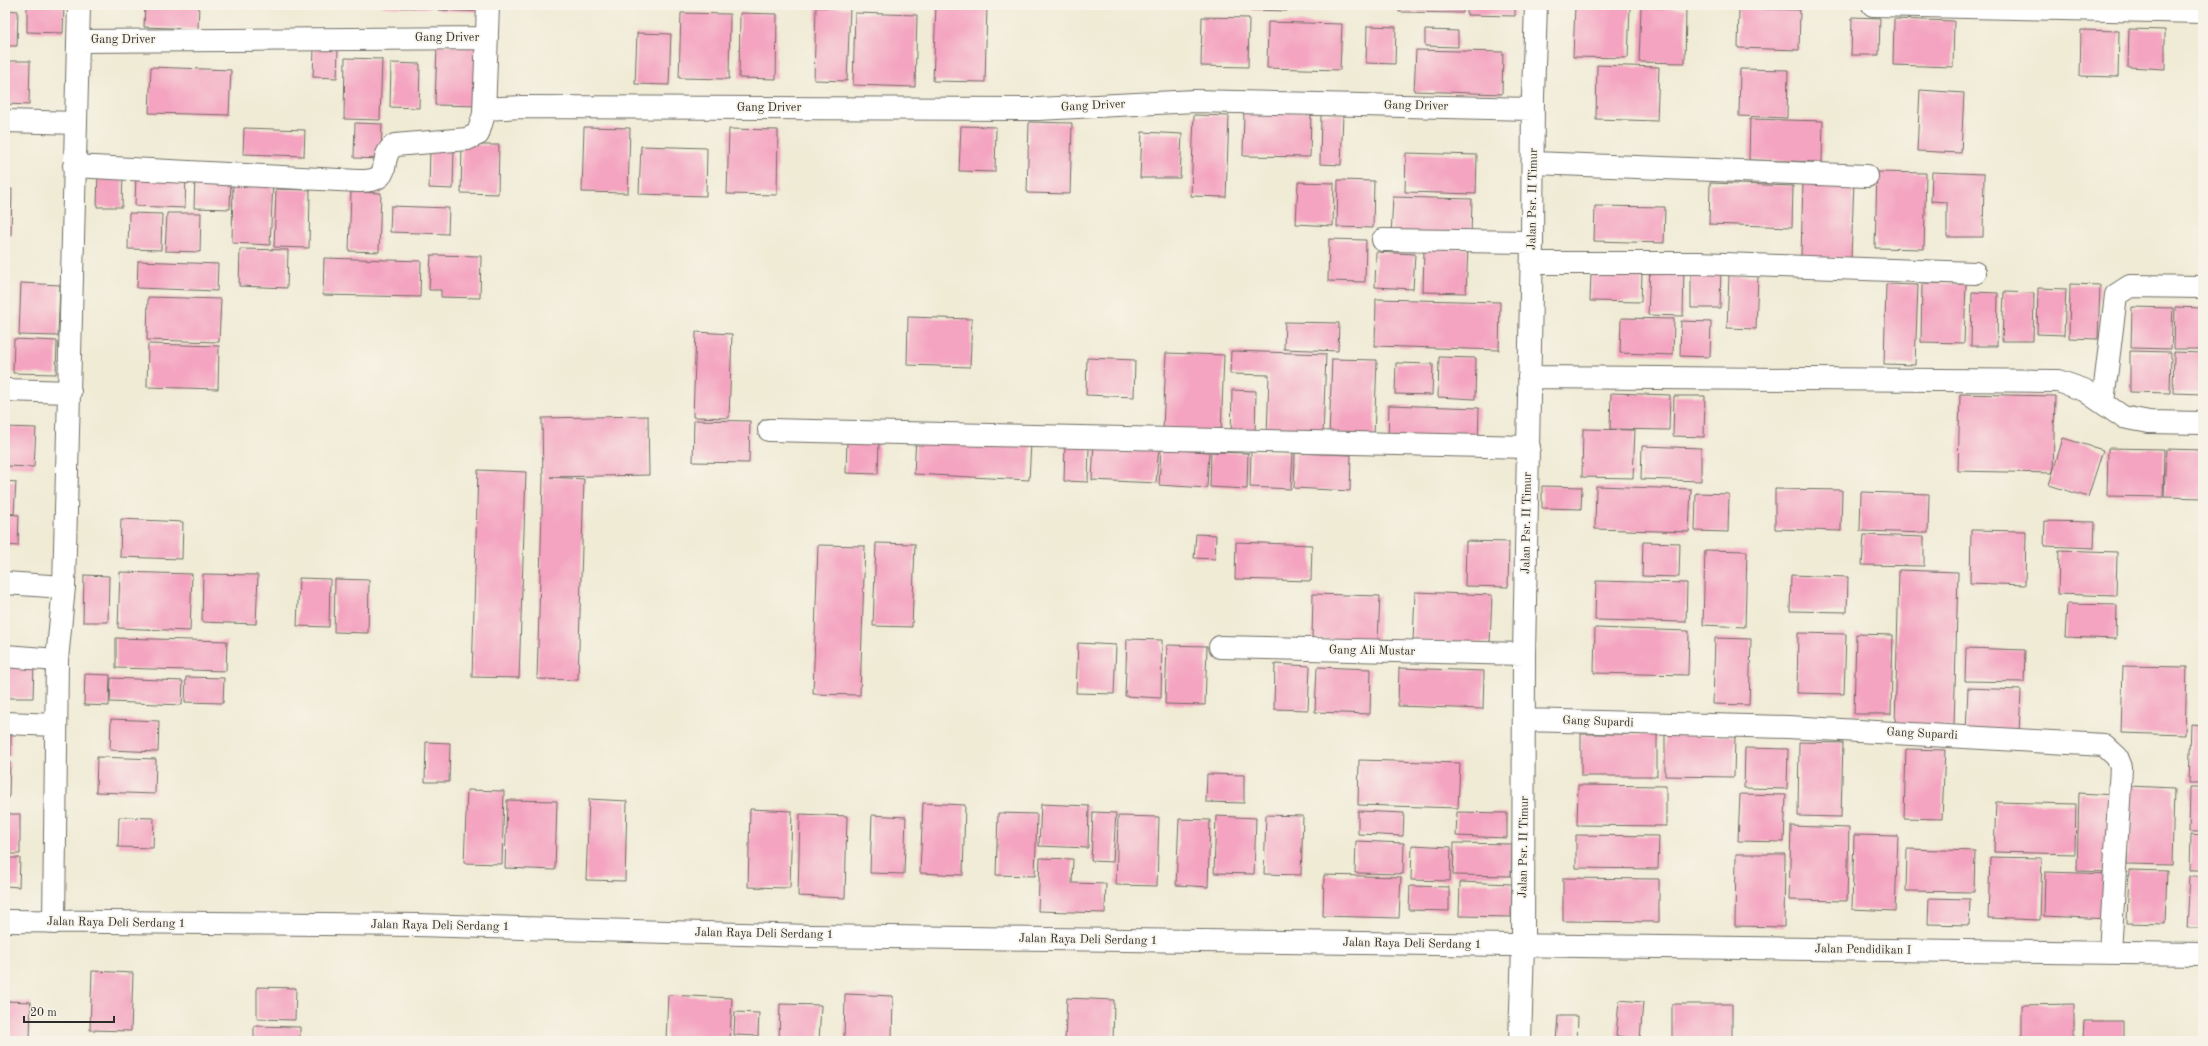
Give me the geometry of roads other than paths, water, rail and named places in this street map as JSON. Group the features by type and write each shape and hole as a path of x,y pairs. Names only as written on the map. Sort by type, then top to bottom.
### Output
{"street":[{"path":"54,923 56,726 58,660 64,587 70,392 74,166 80,5"},
{"path":"487,38 488,5"},
{"name":"Jalan Psr. II Timur","path":"1520,1041 1523,946 1525,720 1524,654 1536,5"},
{"path":"1873,5 2203,12"},
{"name":"Gang Driver","path":"78,41 487,38 484,109 522,107 1038,109 1195,101 1533,109"},
{"path":"74,166 370,182 382,174 389,151 396,145 474,137 478,134 484,109"},
{"path":"5,121 76,123"},
{"path":"1533,163 1867,176"},
{"path":"1383,240 1532,242"},
{"path":"1532,263 1698,263 1975,273"},
{"path":"2104,402 2116,295 2130,286 2203,287"},
{"path":"1529,378 2058,381 2084,390 2104,402 2123,417 2149,422 2203,423"},
{"path":"5,390 70,392"},
{"path":"770,430 1528,447"},
{"path":"5,583 64,587"},
{"name":"Gang Ali Mustar","path":"1220,648 1524,654"},
{"path":"5,656 58,660"},
{"name":"Gang Supardi","path":"1525,720 1788,727 2104,745 2117,757 2121,767 2110,953"},
{"path":"5,723 56,726"},
{"name":"Jalan Raya Deli Serdang 1","path":"5,921 54,923 417,925 811,936 1523,946"},
{"name":"Jalan Pendidikan I","path":"1523,946 2203,954"}]}
